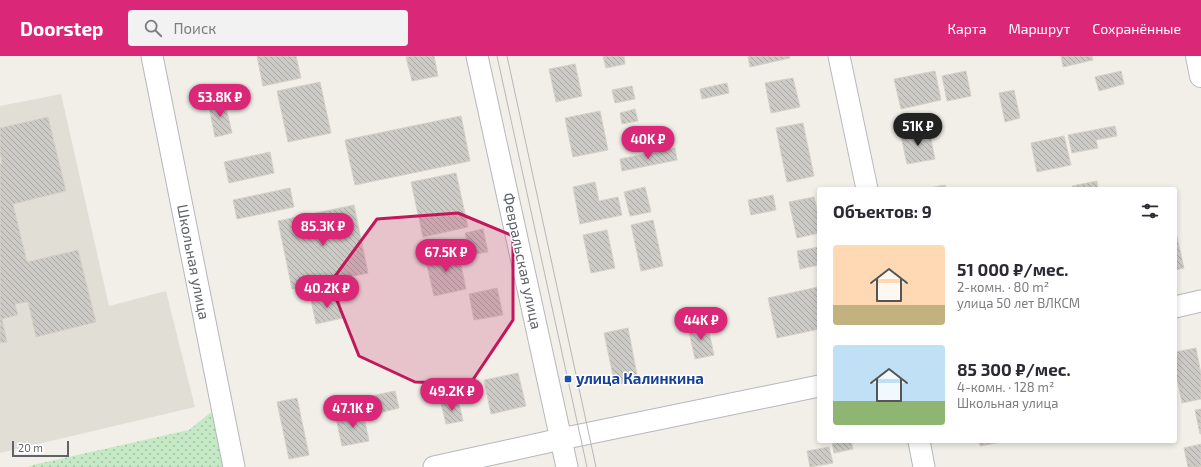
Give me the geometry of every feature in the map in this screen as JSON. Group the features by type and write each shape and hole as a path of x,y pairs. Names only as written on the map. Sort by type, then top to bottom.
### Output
{"street":[{"name":"Школьная улица","path":"152,56 234,467"},
{"name":"Февральская улица","path":"477,56 567,467"},
{"path":"839,56 867,187"},
{"path":"1197,56 1201,76"},
{"path":"1177,307 1201,301"},
{"path":"434,467 561,439 817,386"},
{"path":"919,443 924,467"}],"highlighted area":[{"path":"458,213 513,236 513,320 470,384 415,382 359,356 330,283 377,219"}],"shaded area":[{"path":"61,94 109,306 166,291 195,407 0,453 0,106"}],"green space":[{"path":"210,413 218,415 226,467 28,467 189,430"}],"building":[{"path":"257,56 296,56 301,78 263,86"},
{"path":"434,56 438,76 412,81 406,57"},
{"path":"603,56 624,56 625,64 606,68"},
{"path":"748,56 790,56 790,58 750,67"},
{"path":"1061,56 1092,56 1093,60 1063,67"},
{"path":"575,64 582,96 556,102 549,69"},
{"path":"935,71 941,100 901,109 894,79"},
{"path":"966,71 971,96 947,101 942,76"},
{"path":"1121,71 1124,84 1099,91 1095,77"},
{"path":"793,78 800,107 771,113 765,83"},
{"path":"320,82 331,133 288,142 277,91"},
{"path":"727,83 729,93 702,99 700,89"},
{"path":"632,86 635,99 615,103 612,90"},
{"path":"1014,90 1020,118 1005,122 999,93"},
{"path":"224,99 232,133 215,137 208,102"},
{"path":"635,109 638,121 622,124 620,113"},
{"path":"600,111 608,150 573,157 565,118"},
{"path":"461,116 470,161 355,185 345,140"},
{"path":"48,117 66,191 13,204 27,262 78,250 96,322 36,337 28,302 15,304 18,315 2,319 7,342 0,343 0,164 2,163 0,153 0,128"},
{"path":"803,123 814,176 787,182 776,128"},
{"path":"1115,126 1117,136 1096,140 1098,148 1072,153 1068,135"},
{"path":"929,130 935,159 907,164 901,136"},
{"path":"1064,136 1071,165 1037,172 1031,143"},
{"path":"675,148 677,160 622,171 620,159"},
{"path":"270,152 274,173 229,183 224,162"},
{"path":"456,173 468,227 423,237 411,182"},
{"path":"1097,181 1098,187 1072,187"},
{"path":"595,182 599,201 618,197 622,215 580,224 573,187"},
{"path":"945,185 946,187 934,187"},
{"path":"645,187 651,212 630,216 624,192"},
{"path":"290,188 294,207 237,219 233,200"},
{"path":"773,195 776,210 751,215 748,200"},
{"path":"814,197 817,210 817,233 797,238 789,202"},
{"path":"354,205 368,273 292,289 278,221"},
{"path":"653,220 663,266 641,271 631,225"},
{"path":"483,229 488,252 470,255 465,233"},
{"path":"607,230 615,268 591,273 583,235"},
{"path":"1177,237 1184,268 1177,270"},
{"path":"817,247 817,265 800,269 797,251"},
{"path":"458,250 466,289 434,296 425,257"},
{"path":"817,287 817,329 777,338 768,298"},
{"path":"497,288 503,315 474,320 469,294"},
{"path":"338,294 343,318 316,324 311,300"},
{"path":"707,323 714,355 695,359 688,327"},
{"path":"628,328 638,380 615,385 604,333"},
{"path":"1196,348 1201,374 1201,399 1182,403 1177,378 1177,352"},
{"path":"518,373 526,406 491,414 484,380"},
{"path":"395,391 399,408 375,414 371,396"},
{"path":"297,398 309,455 289,459 277,402"},
{"path":"458,399 463,421 446,424 441,403"},
{"path":"1201,409 1201,434 1200,434 1195,410"},
{"path":"363,412 369,441 342,446 336,418"},
{"path":"832,443 852,443 853,449 834,453"},
{"path":"979,443 996,443 980,446"},
{"path":"1201,444 1201,467 1188,467 1184,448"},
{"path":"829,447 833,463 810,467 807,451"}],"tram line":[{"path":"497,56 587,467"},
{"path":"507,56 596,467"}],"place":[{"name":"улица Калинкина","path":"568,379"}]}
